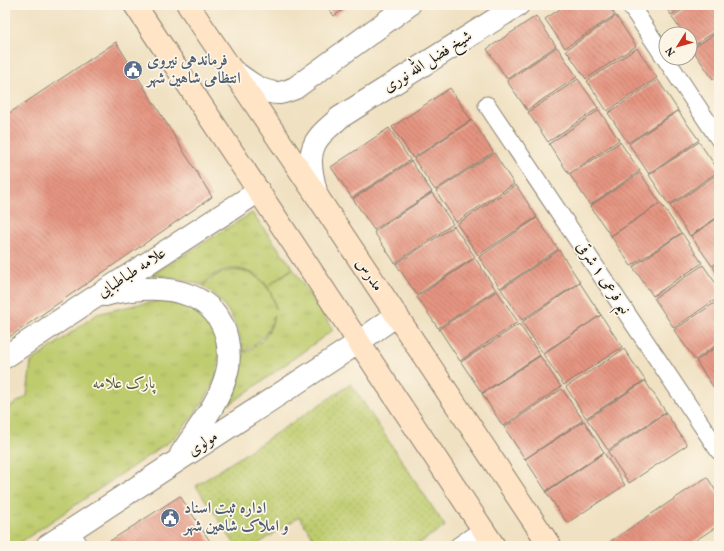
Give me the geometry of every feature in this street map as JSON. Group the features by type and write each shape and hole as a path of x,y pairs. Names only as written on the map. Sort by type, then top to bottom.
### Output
{"main road":[{"path":"135,5 489,538"},
{"name":"مدرس","path":"188,5 397,315 550,546"}],"street":[{"path":"232,70 264,90 279,93 295,88 408,5"},
{"name":"شیخ فضل الله نوری","path":"317,196 310,163 312,151 320,136 339,118 518,5"},
{"path":"630,5 719,139"},
{"name":"نیم فرعی ۱ شرقی","path":"487,105 719,451"},
{"name":"علامه طباطبایی","path":"5,357 259,191"},
{"path":"89,301 113,292 161,288 180,292 196,298 206,304 217,316 225,332 229,350 228,371 221,392 176,461"},
{"name":"مولوی","path":"47,546 75,538 176,461 397,315"},
{"path":"458,546 489,538"}],"green space":[{"path":"252,213 293,268 270,284 293,269 333,330 229,405 237,387 243,354 264,338 273,322 274,315 269,329 263,337 243,352 239,333 230,315 219,299 203,286 215,276 225,272 245,272 262,281 273,298 266,284 253,274 238,269 222,271 212,276 202,285 172,277 151,275"},
{"name":"پارک علامه","path":"161,301 183,305 198,311 208,320 213,328 219,353 215,379 207,396 173,439 15,546 5,546 5,410 27,396 31,362 97,314 139,304"},
{"path":"351,384 445,526 415,546 319,546 299,517 255,546 236,546 196,486"}],"building":[{"path":"326,5 350,5 334,16"},
{"path":"566,5 608,5 615,15 565,48 545,19"},
{"path":"664,5 686,5 671,15"},
{"path":"690,5 719,5 719,29 698,43 698,26 678,26 672,17"},
{"path":"536,16 556,46 507,79 487,49"},
{"path":"616,16 636,46 586,79 566,50"},
{"path":"719,31 719,75 713,79 698,58 698,45"},
{"path":"116,42 212,197 5,340 5,116"},
{"path":"557,47 577,77 527,110 507,81"},
{"path":"637,48 657,78 607,111 587,81"},
{"path":"578,79 598,108 548,142 528,112"},
{"path":"658,80 678,110 628,143 608,113"},
{"path":"450,88 471,120 413,158 392,127"},
{"path":"599,110 619,140 569,174 549,144"},
{"path":"678,111 699,140 649,174 629,144"},
{"path":"472,120 493,152 435,190 414,159"},
{"path":"389,128 410,160 352,198 331,167"},
{"path":"620,142 640,171 590,205 570,175"},
{"path":"699,142 719,171 669,205 649,175"},
{"path":"494,153 514,184 456,222 436,191"},
{"path":"411,161 432,192 374,230 353,199"},
{"path":"640,173 681,233 631,266 590,206"},
{"path":"719,173 719,216 690,236 670,206"},
{"path":"516,185 537,217 478,255 457,224"},
{"path":"432,193 453,224 395,263 374,232"},
{"path":"719,217 719,261 712,266 691,236"},
{"path":"537,218 558,249 500,288 479,257"},
{"path":"454,226 475,257 417,295 396,264"},
{"path":"682,233 702,263 653,296 633,267"},
{"path":"559,250 580,282 522,320 501,289"},
{"path":"475,258 496,290 438,328 417,297"},
{"path":"719,263 719,277 713,267"},
{"path":"703,265 719,288 719,297 674,328 654,298"},
{"path":"580,283 601,315 543,353 522,322"},
{"path":"497,291 518,322 460,361 439,329"},
{"path":"719,300 719,343 695,360 674,330"},
{"path":"601,315 622,347 564,385 543,354"},
{"path":"519,324 540,355 482,393 461,362"},
{"path":"719,345 719,389 716,391 696,361"},
{"path":"624,349 645,380 586,418 566,387"},
{"path":"540,356 561,387 503,426 482,394"},
{"path":"645,381 666,412 608,450 587,419"},
{"path":"562,389 583,420 525,459 504,427"},
{"path":"666,413 687,445 629,483 608,452"},
{"path":"584,421 604,452 546,491 525,459"},
{"path":"604,453 625,485 567,523 546,492"},
{"path":"707,477 719,496 719,525 687,546 614,546 611,541"},
{"name":"اداره ثبت اسناد و املاک شاهین شهر","path":"180,496 213,546 113,546 110,541"}],"place":[{"name":"فرماندهی نیروی انتظامی شاهین شهر","path":"133,70"},
{"name":"اداره ثبت اسناد و املاک شاهین شهر","path":"170,518"}]}
